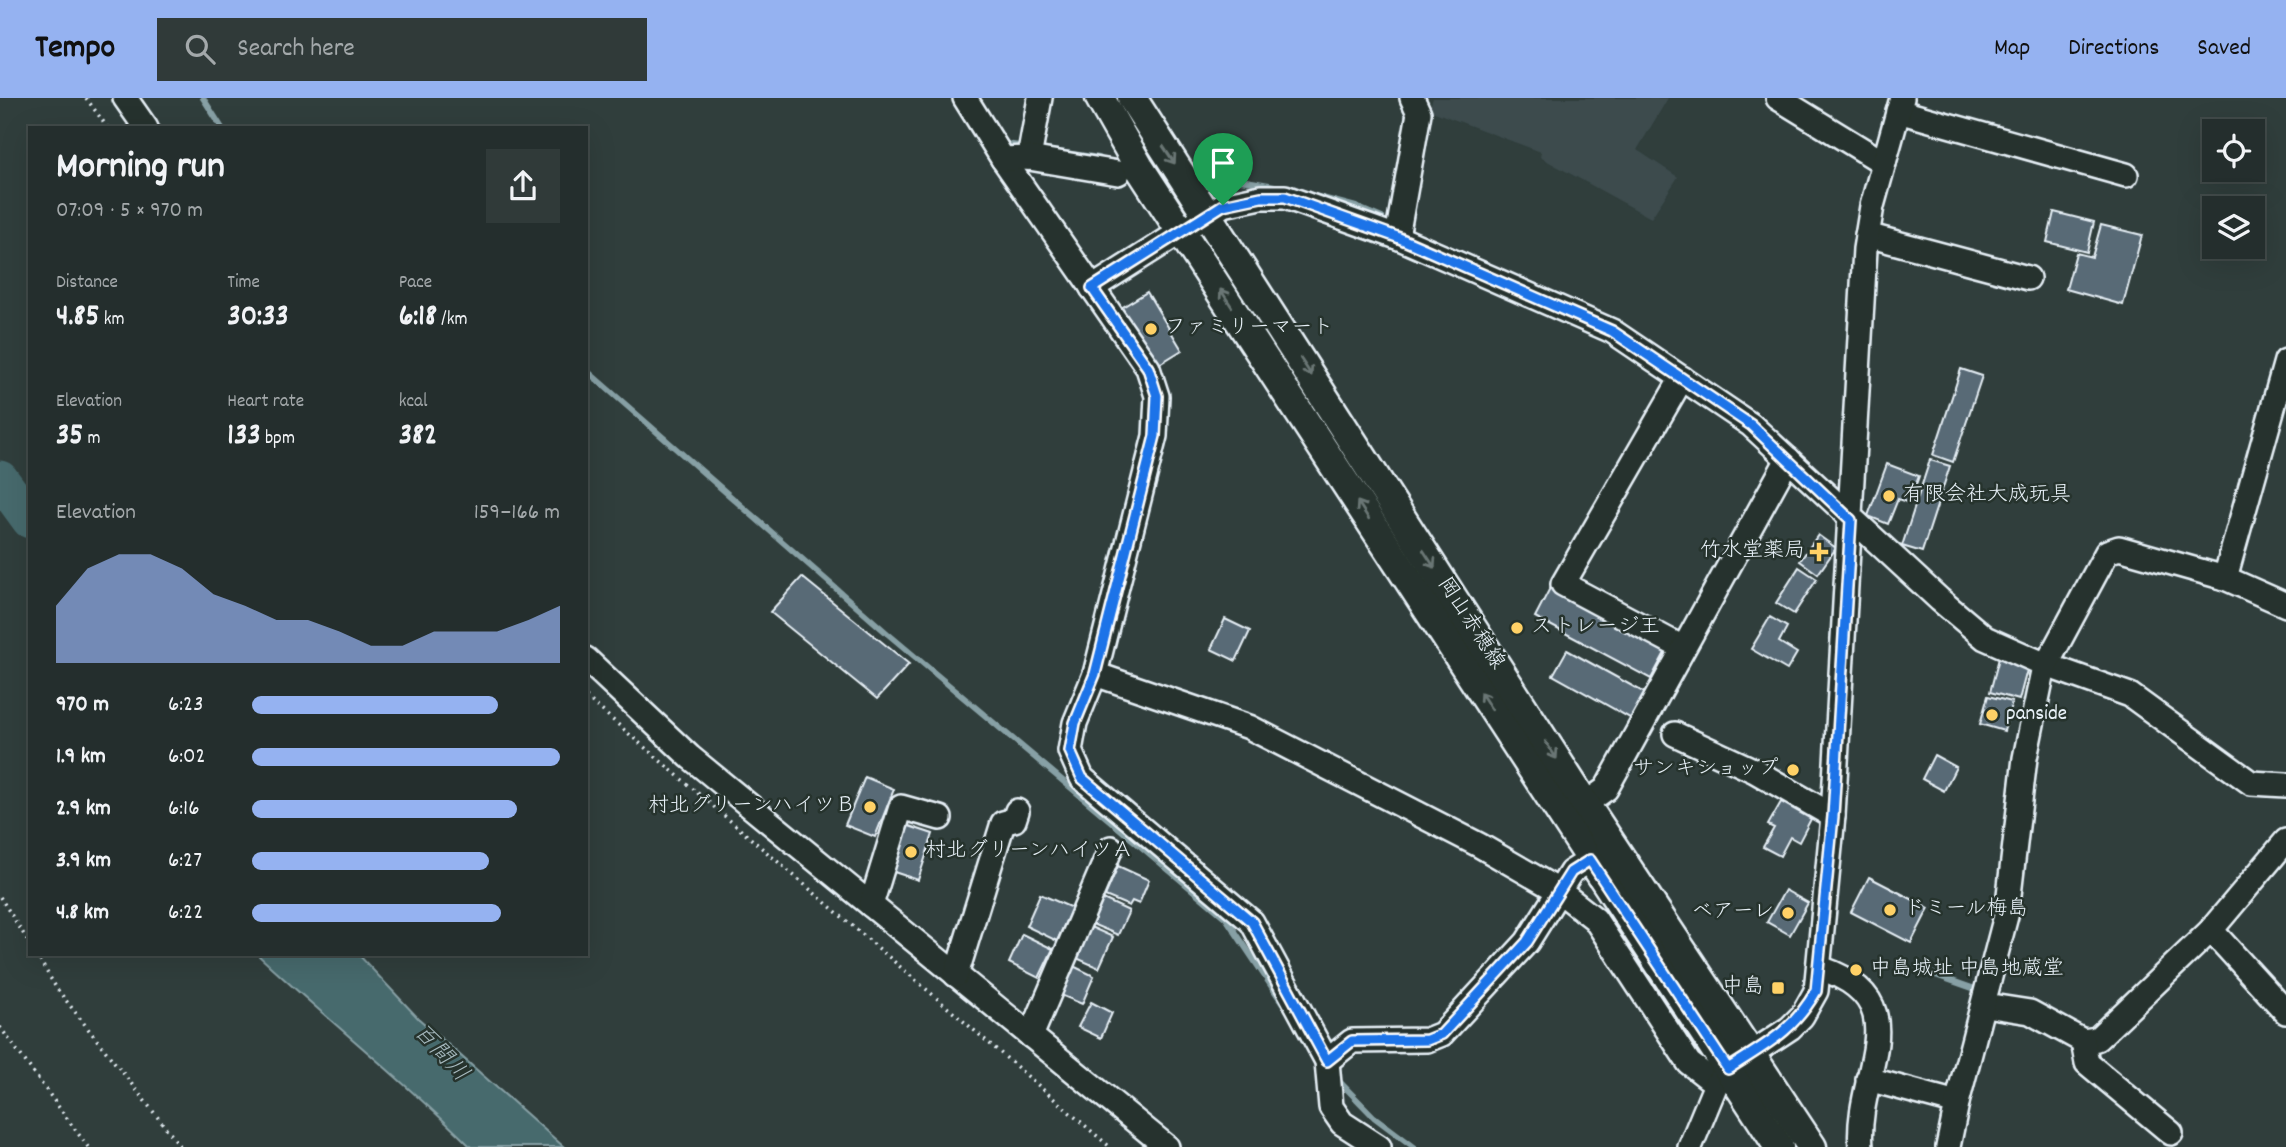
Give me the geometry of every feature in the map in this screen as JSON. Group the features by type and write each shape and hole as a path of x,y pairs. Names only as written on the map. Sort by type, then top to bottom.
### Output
{"main road":[{"name":"岡山赤穂線","path":"1100,98 1139,167 1590,860 1732,1069 1812,1147"},
{"name":"岡山赤穂線","path":"1132,98 1585,804 1732,1069 1779,1147"}],"street":[{"path":"125,98 145,126"},
{"path":"965,98 997,149 1148,368 1157,396 1155,436 1095,674 1075,723 1070,751 1082,778 1252,922 1327,1061 1331,1107 1342,1123 1379,1147"},
{"path":"1031,151 1040,98"},
{"path":"1397,237 1419,113 1412,98"},
{"path":"1779,98 1884,163"},
{"path":"1690,1147 1705,1111 1732,1069 1790,1028 1802,1016 1816,991 1833,816 1867,235 1900,104 2126,175"},
{"path":"997,149 1031,151 1118,173"},
{"path":"1092,288 1181,230 1238,201 1285,197 1397,237 1612,331 1751,425 1851,520 1867,531 1985,638 2046,665 2130,695 2251,783 2286,785"},
{"path":"1867,235 2028,278"},
{"path":"2225,578 2286,361"},
{"path":"1682,378 1563,584 1684,648"},
{"path":"1585,804 1606,789 1788,459"},
{"path":"1948,1147 2007,912 2025,758 2046,665 2107,552 2119,548 2225,578 2286,605"},
{"path":"588,661 690,757 1167,1147"},
{"path":"1095,674 1248,727 1479,845 1559,891 1595,919 1689,1063 1732,1069"},
{"path":"1675,734 1755,771 1833,816"},
{"path":"871,905 901,807 940,818"},
{"path":"956,975 1003,823 1014,820 1017,811"},
{"path":"1985,1005 2030,1012 2083,1041 2097,1039 2211,930 2286,841"},
{"path":"1031,1036 1111,848"},
{"path":"1327,1061 1352,1041 1427,1040 1442,1034 1527,942 1571,872 1590,860"},
{"path":"2211,930 2286,1012"},
{"path":"1820,968 1834,972 1870,996 1877,1015 1877,1040 1859,1127 1861,1147"},
{"path":"2083,1041 2087,1063 2171,1133"},
{"path":"1868,1079 1957,1103"},
{"path":"1703,1147 1705,1111"}],"path":[{"path":"86,98 106,126"},
{"path":"588,700 1110,1147"},
{"path":"0,897 28,941"},
{"path":"37,956 57,989 181,1147"},
{"path":"0,1027 88,1147"}],"shaded area":[{"path":"1433,98 1668,98 1637,150 1678,177 1651,218 1540,157 1541,152 1429,110"}],"water":[{"path":"259,956 360,956 418,1018 564,1147 471,1147 419,1097"}],"building":[{"path":"2054,212 2094,222 2087,252 2047,242"},
{"path":"2101,225 2142,235 2123,305 2066,289 2076,253 2092,257"},
{"name":"ファミリーマート","path":"1147,292 1182,350 1156,366 1121,308"},
{"path":"1961,369 1982,376 1953,462 1933,455"},
{"path":"1930,460 1950,466 1922,552 1902,546"},
{"path":"1887,464 1919,476 1909,503 1898,499 1888,524 1868,516"},
{"path":"1818,535 1836,548 1818,574 1800,561"},
{"path":"1799,567 1817,579 1794,614 1776,603"},
{"path":"802,577 909,664 877,699 770,612"},
{"path":"1551,586 1667,649 1651,679 1535,617"},
{"path":"1770,617 1787,627 1779,642 1797,653 1787,670 1751,649"},
{"path":"1225,619 1250,631 1236,661 1211,649"},
{"path":"1567,650 1645,693 1632,719 1553,675"},
{"path":"1999,658 2028,666 2019,700 1990,692"},
{"path":"1988,696 2012,702 2004,731 1980,724"},
{"path":"1934,755 1956,767 1944,791 1922,779"},
{"name":"村北グリーンハイツＢ","path":"865,777 894,789 875,837 845,825"},
{"path":"1781,802 1811,819 1799,842 1790,837 1780,856 1763,847 1774,828 1768,825"},
{"name":"村北グリーンハイツＡ","path":"903,824 933,834 918,880 888,870"},
{"path":"1118,866 1149,880 1139,904 1132,901 1129,906 1105,896"},
{"name":"ドミール梅島","path":"1869,877 1929,908 1911,943 1851,912"},
{"path":"1785,890 1808,903 1790,935 1767,922"},
{"path":"1040,894 1072,908 1057,941 1026,926"},
{"path":"1103,899 1129,911 1118,935 1092,924"},
{"path":"1086,925 1113,937 1099,968 1072,956"},
{"path":"1022,934 1053,949 1039,978 1009,963"},
{"path":"1069,964 1094,976 1082,1004 1056,993"},
{"path":"1091,1002 1112,1013 1101,1038 1078,1027"}],"waterway":[{"path":"203,98 221,126"},
{"path":"1000,143 1099,158"},
{"path":"1217,176 1281,187"},
{"path":"1311,195 1356,207 1382,218"},
{"path":"588,372 888,634 1226,918 1288,1011"},
{"name":"百間川","path":"0,479 28,517"},
{"path":"1924,971 1975,989"},
{"path":"1337,1079 1374,1117 1414,1147"}],"place":[{"name":"ファミリーマート","path":"1151,329"},
{"name":"有限会社大成玩具","path":"1889,496"},
{"name":"竹水堂薬局","path":"1819,552"},
{"name":"ストレージ王","path":"1517,628"},
{"name":"panside","path":"1992,715"},
{"name":"サンキショップ","path":"1793,770"},
{"name":"村北グリーンハイツＢ","path":"870,807"},
{"name":"村北グリーンハイツＡ","path":"911,852"},
{"name":"ドミール梅島","path":"1890,910"},
{"name":"ベアーレ","path":"1788,913"},
{"name":"中島城址 中島地蔵堂","path":"1856,970"},
{"name":"中島","path":"1778,988"}],"route":[{"path":"1261,197 1285,197 1397,237 1612,331 1751,425 1851,520 1833,816 1816,991 1802,1016 1790,1028 1728,1069 1590,860 1571,872 1527,942 1473,997 1442,1034 1427,1040 1352,1041 1327,1061 1252,922 1082,778 1070,751 1075,723 1095,674 1155,436 1157,396 1148,368 1092,288 1223,205 1261,197"}]}
